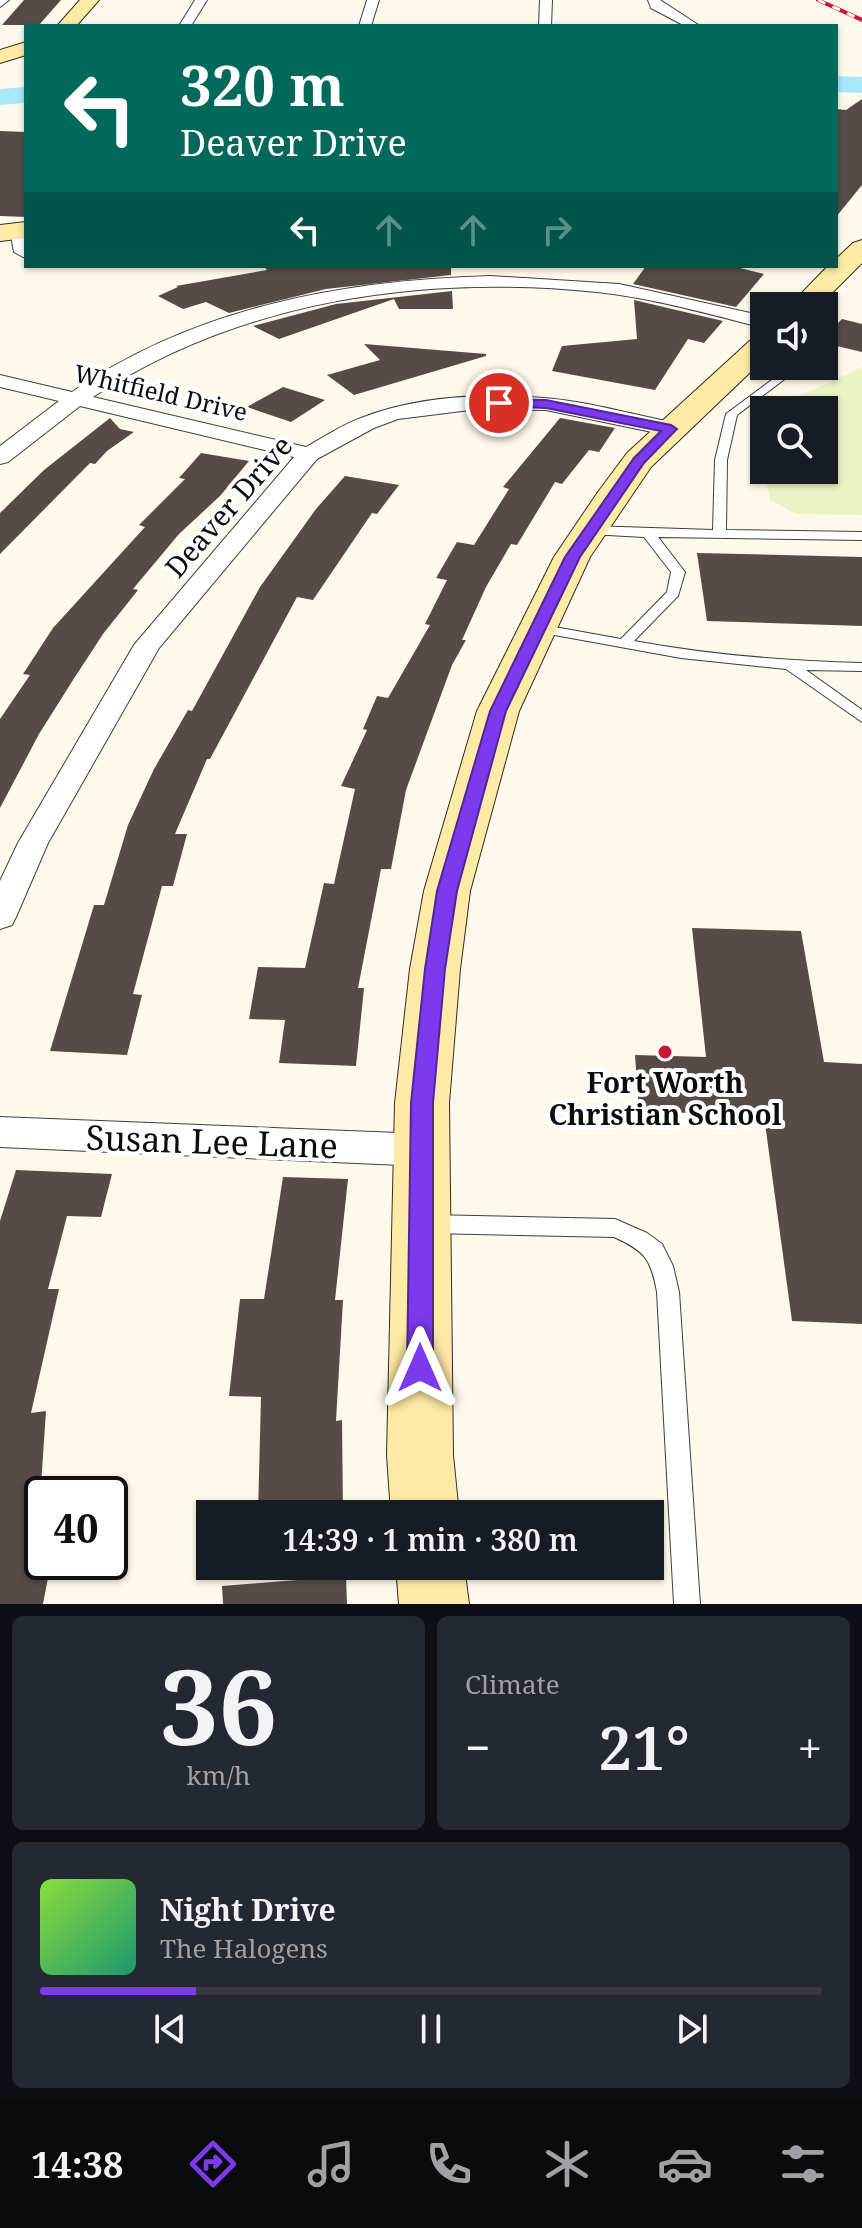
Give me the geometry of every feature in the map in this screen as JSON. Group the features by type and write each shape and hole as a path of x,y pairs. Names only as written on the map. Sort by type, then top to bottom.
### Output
{"street":[{"path":"68,24 90,0"},
{"path":"186,24 201,0"},
{"path":"366,24 373,0"},
{"path":"545,24 546,0"},
{"path":"654,0 655,5 690,24"},
{"path":"0,57 24,49"},
{"path":"838,261 858,236"},
{"path":"814,292 833,268"},
{"path":"0,457 123,369 200,333 280,306 350,291 467,282 534,282 649,295 750,339"},
{"path":"424,1500 420,1455 422,1103 435,969 447,891 498,711 572,557 590,530 639,460 750,350"},
{"name":"Whitfield Drive","path":"0,381 309,454"},
{"name":"Deaver Drive","path":"0,917 33,843 147,645 309,454 366,423 393,414 427,407 478,403 546,404 671,429"},
{"name":"Susan Lee Lane","path":"0,1132 424,1150"},
{"path":"431,1580 434,1604"}],"lane":[{"path":"719,535 721,460 732,414 778,380"},
{"path":"590,530 649,534 862,536"},
{"path":"624,644 673,593 678,572 649,534"},
{"path":"538,628 681,654 790,665 862,667"},
{"path":"790,665 862,717"},
{"path":"420,1224 615,1228 642,1239 663,1260 668,1292 687,1604"}],"green space":[{"path":"862,367 862,515 796,514 770,500 767,484 838,484 838,396 799,396"}],"building":[{"path":"24,0 61,0 40,24 2,25"},
{"path":"862,99 862,185 838,215 838,109 846,110"},
{"path":"0,131 24,132 24,217 0,216"},
{"path":"266,268 451,268 451,275 326,289 229,313 206,302 183,309 158,296 176,286 267,270"},
{"path":"645,268 740,268 764,274 736,307 633,284"},
{"path":"452,291 453,309 399,309 394,299 279,339 253,326 336,304"},
{"path":"634,300 723,321 704,343 688,339 655,390 552,371 562,346 637,339"},
{"path":"842,319 862,324 862,352 838,346 838,323"},
{"path":"364,344 486,356 354,395 327,375 380,360"},
{"path":"283,387 325,400 291,422 247,407"},
{"path":"110,418 120,429 134,432 107,451 95,464 90,463 0,554 0,513 44,470"},
{"path":"560,418 615,428 599,452 589,450 562,484 555,482 517,545 511,544 486,587 462,640 466,640 452,665 406,790 391,869 381,869 358,988 364,988 356,1066 279,1063 285,1020 249,1019 258,967 305,968 324,883 334,884 355,789 341,786 367,730 363,729 377,696 388,698 430,625 425,624 447,580 436,578 457,542 474,545 509,489 503,487"},
{"path":"201,453 249,461 220,496 179,534 133,589 138,590 103,634 73,680 39,734 0,808 0,719 30,675 23,674 53,628 145,527 139,525 185,479 179,478"},
{"path":"345,476 399,485 377,514 372,513 313,600 297,597 210,759 207,759 175,834 187,834 173,886 162,886 133,994 142,995 127,1055 50,1051 94,905 104,905 128,825 154,769 188,710 192,711 260,587 316,509"},
{"path":"697,553 862,557 862,626 707,621"},
{"path":"692,928 801,931 824,1062 862,1064 862,1324 792,1321 764,1116 639,1111 635,1055 706,1057"},
{"path":"16,1170 112,1174 101,1217 67,1216 48,1289 59,1289 31,1413 46,1411 42,1476 24,1476 24,1580 48,1580 43,1604 0,1604 0,1221"},
{"path":"283,1177 348,1179 335,1300 343,1300 336,1421 342,1420 343,1500 258,1500 261,1397 229,1396 240,1299 264,1299"},
{"path":"296,1580 346,1580 347,1604 223,1604 222,1586"}],"waterway":[{"path":"838,84 862,85"},
{"path":"0,97 24,95"}],"railway":[{"path":"818,0 862,20"}],"place":[{"name":"Fort Worth Christian School","path":"665,1052"}],"route":[{"path":"420,1368 422,1103 435,969 447,891 498,711 572,557 639,460 671,429 568,407 499,403"}]}
